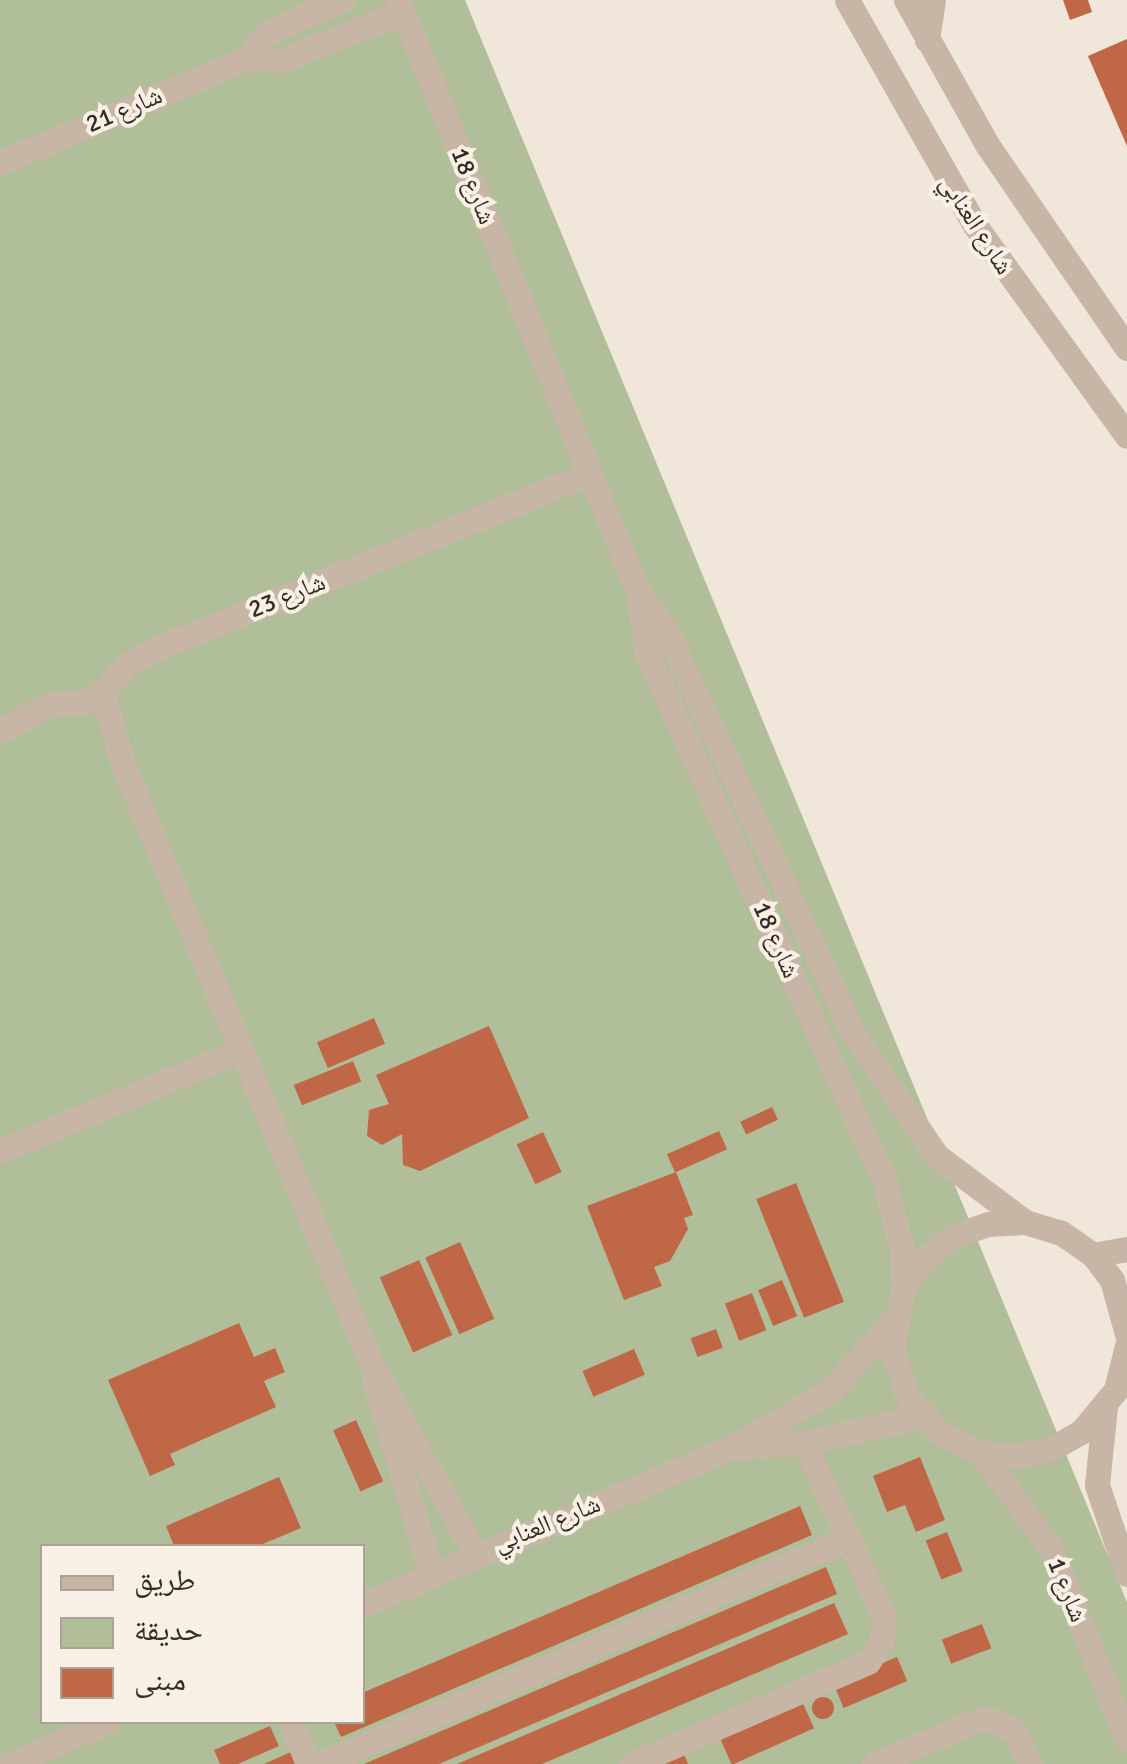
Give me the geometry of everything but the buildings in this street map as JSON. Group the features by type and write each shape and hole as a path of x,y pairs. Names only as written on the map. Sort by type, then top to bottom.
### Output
{"street":[{"name":"شارع 21","path":"0,162 247,58 266,33 342,0"},
{"name":"شارع العنابي","path":"847,0 974,224 1127,436"},
{"path":"906,0 1054,248 1127,348"},
{"path":"927,40 934,0"},
{"name":"شارع 21","path":"247,58 278,62 400,6"},
{"name":"شارع 18","path":"400,6 639,594 666,630 830,986 883,1083 937,1156 1025,1222"},
{"name":"شارع 23","path":"103,694 127,665 153,650 589,474"},
{"name":"شارع 18","path":"639,594 646,650 884,1180 902,1250 904,1289"},
{"path":"0,731 45,706 103,694 124,768 371,1363 474,1554"},
{"path":"0,1151 242,1050"},
{"path":"1105,1408 1051,1449 982,1453 939,1433 921,1416 897,1372 894,1321 904,1289 924,1259 953,1236 988,1224 1025,1222 1061,1233 1092,1255 1112,1280 1127,1334"},
{"path":"1092,1255 1127,1249"},
{"name":"شارع العنابي","path":"365,1604 474,1554 733,1448 831,1390 894,1321"},
{"path":"1126,1362 1105,1408 1098,1485 1127,1574"},
{"path":"371,1363 431,1573"},
{"name":"شارع العنابي","path":"733,1448 804,1443 921,1416"},
{"path":"632,1764 868,1662 882,1641 884,1616 804,1443"},
{"name":"شارع 1","path":"982,1453 1052,1552 1127,1740"},
{"path":"320,1764 847,1540"},
{"path":"874,1764 984,1718 1014,1730 1030,1764"},
{"path":"16,1763 102,1724"},
{"path":"292,1724 308,1764"}],"green space":[{"path":"0,0 465,0 1127,1602 1127,1764 0,1764"}]}
